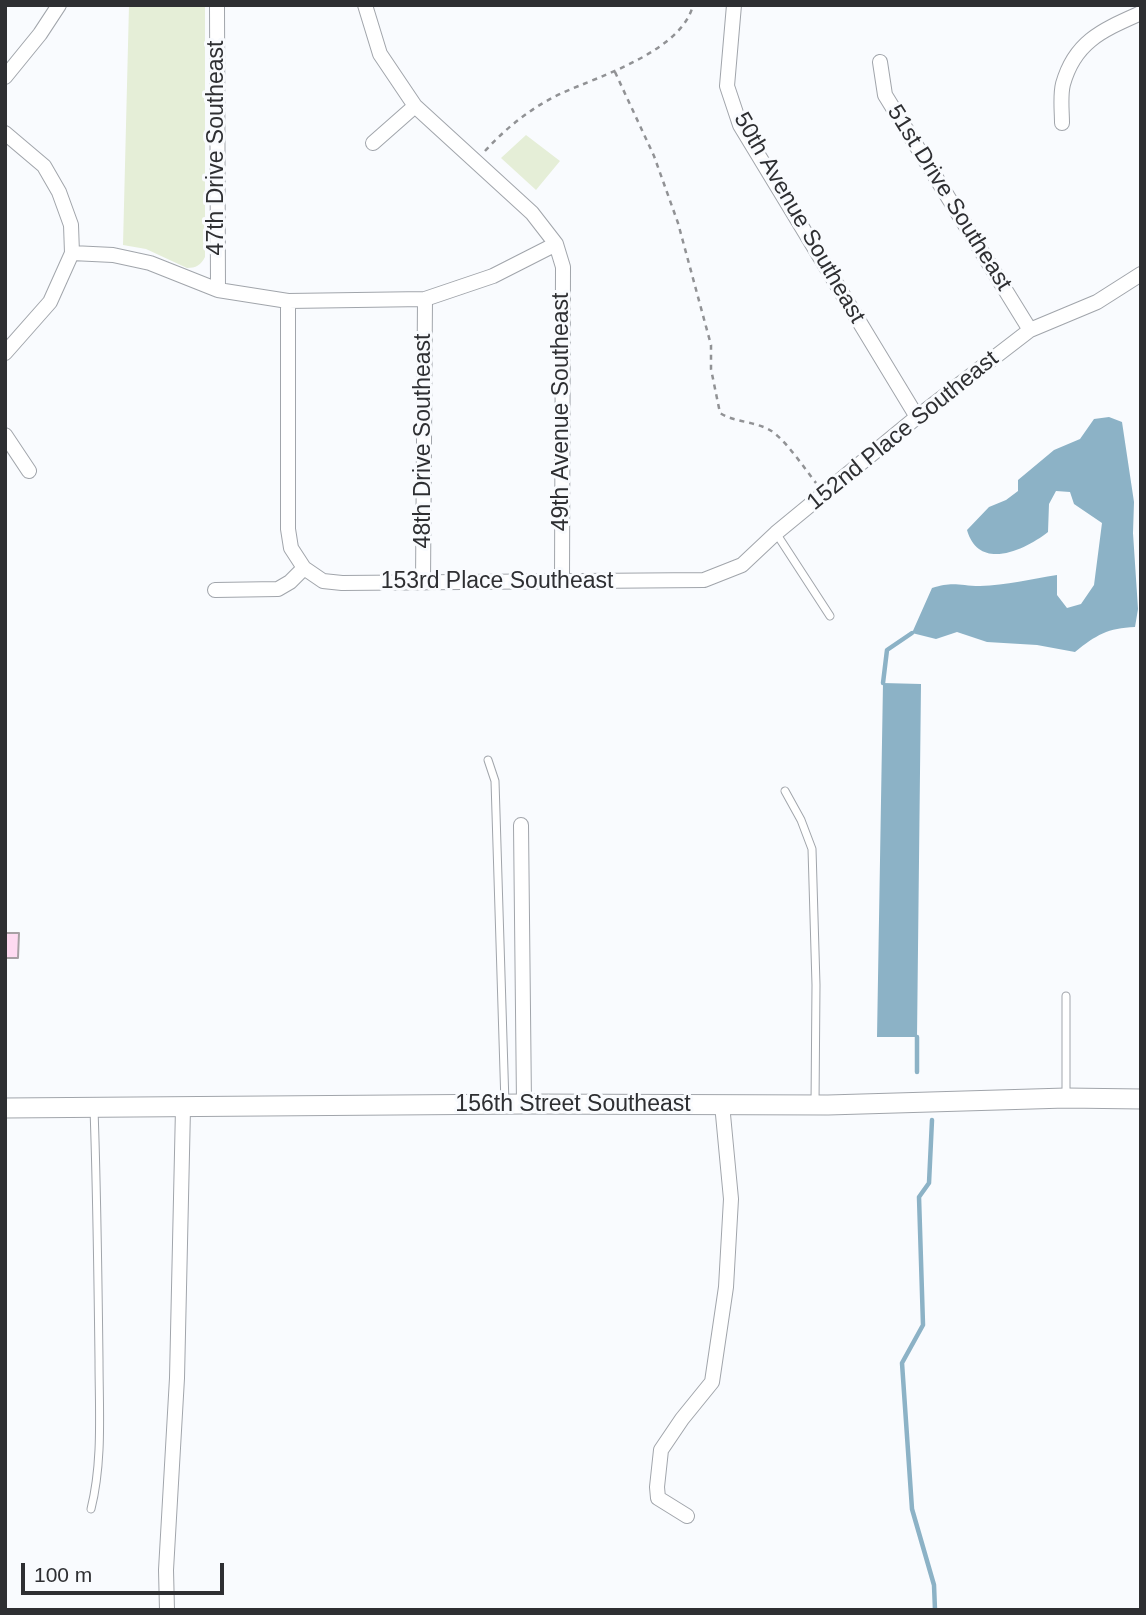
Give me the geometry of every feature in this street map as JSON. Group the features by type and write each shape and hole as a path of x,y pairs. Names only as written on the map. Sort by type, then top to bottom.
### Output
{"street":[{"path":"5,77 40,34 59,5"},
{"name":"47th Drive Southeast","path":"217,5 218,290"},
{"path":"72,253 113,255 150,263 218,290 288,301 425,299 493,276 556,244 532,213 415,106 380,54 365,5"},
{"name":"50th Avenue Southeast","path":"732,6 727,86 740,125 917,417"},
{"path":"1062,123 1062,86 1079,50 1105,29 1141,13"},
{"name":"51st Drive Southeast","path":"880,62 885,95 1030,330"},
{"path":"373,143 415,106"},
{"path":"5,133 44,166 59,192 71,225 72,253 50,302 5,353"},
{"name":"49th Avenue Southeast","path":"556,244 563,267 562,581"},
{"name":"152nd Place Southeast","path":"776,533 917,417 1030,330 1097,302 1141,274"},
{"name":"48th Drive Southeast","path":"423,583 425,299"},
{"path":"215,590 278,589 304,568 291,548 288,528 288,301"},
{"path":"5,435 29,471"},
{"name":"153rd Place Southeast","path":"304,568 323,581 332,582 704,580 742,565 776,533"},
{"path":"515,1104 521,825"},
{"name":"156th Street Southeast","path":"5,1108 94,1110 515,1104 815,1105 1141,1098"},
{"path":"687,1516 658,1498 657,1487 662,1450 712,1381 726,1287 731,1199 722,1104"},
{"path":"167,1610 166,1570 177,1378 183,1108"}],"lane":[{"path":"776,533 830,615"},
{"path":"488,760 495,781 515,1104"},
{"path":"785,791 801,820 811,849 816,985 815,1105"},
{"path":"1066,996 1066,1098"},
{"path":"91,1509 97,1483 99,1387 94,1110"}],"path":[{"path":"475,161 509,125 563,93 615,72 649,54 684,25 693,5"},
{"path":"615,72 634,108 678,223 711,345 712,369 720,413 728,418 771,430 824,494"}],"green space":[{"path":"129,5 205,5 205,257 200,264 193,267 187,268 146,249 123,245"},
{"path":"526,135 560,161 536,190 501,158"}],"water":[{"path":"1109,417 1122,422 1134,502 1133,533 1138,609 1135,627 1103,633 1075,652 1037,645 987,642 957,632 936,639 912,633 932,588 946,585 980,586 1057,575 1057,595 1067,608 1081,604 1094,585 1102,523 1074,504 1070,492 1056,491 1049,504 1048,532 1015,550 1003,554 981,551 973,543 967,530 989,507 1018,491 1018,480 1054,450 1080,439 1094,419"},
{"path":"883,683 921,684 917,1037 877,1037"}],"building":[{"path":"5,933 19,933 18,958 5,958"}],"waterway":[{"path":"883,683 887,650 912,633"},
{"path":"917,1037 917,1072"},
{"path":"932,1120 929,1183 919,1197 923,1325 902,1363 912,1509 934,1585 935,1610"}]}
